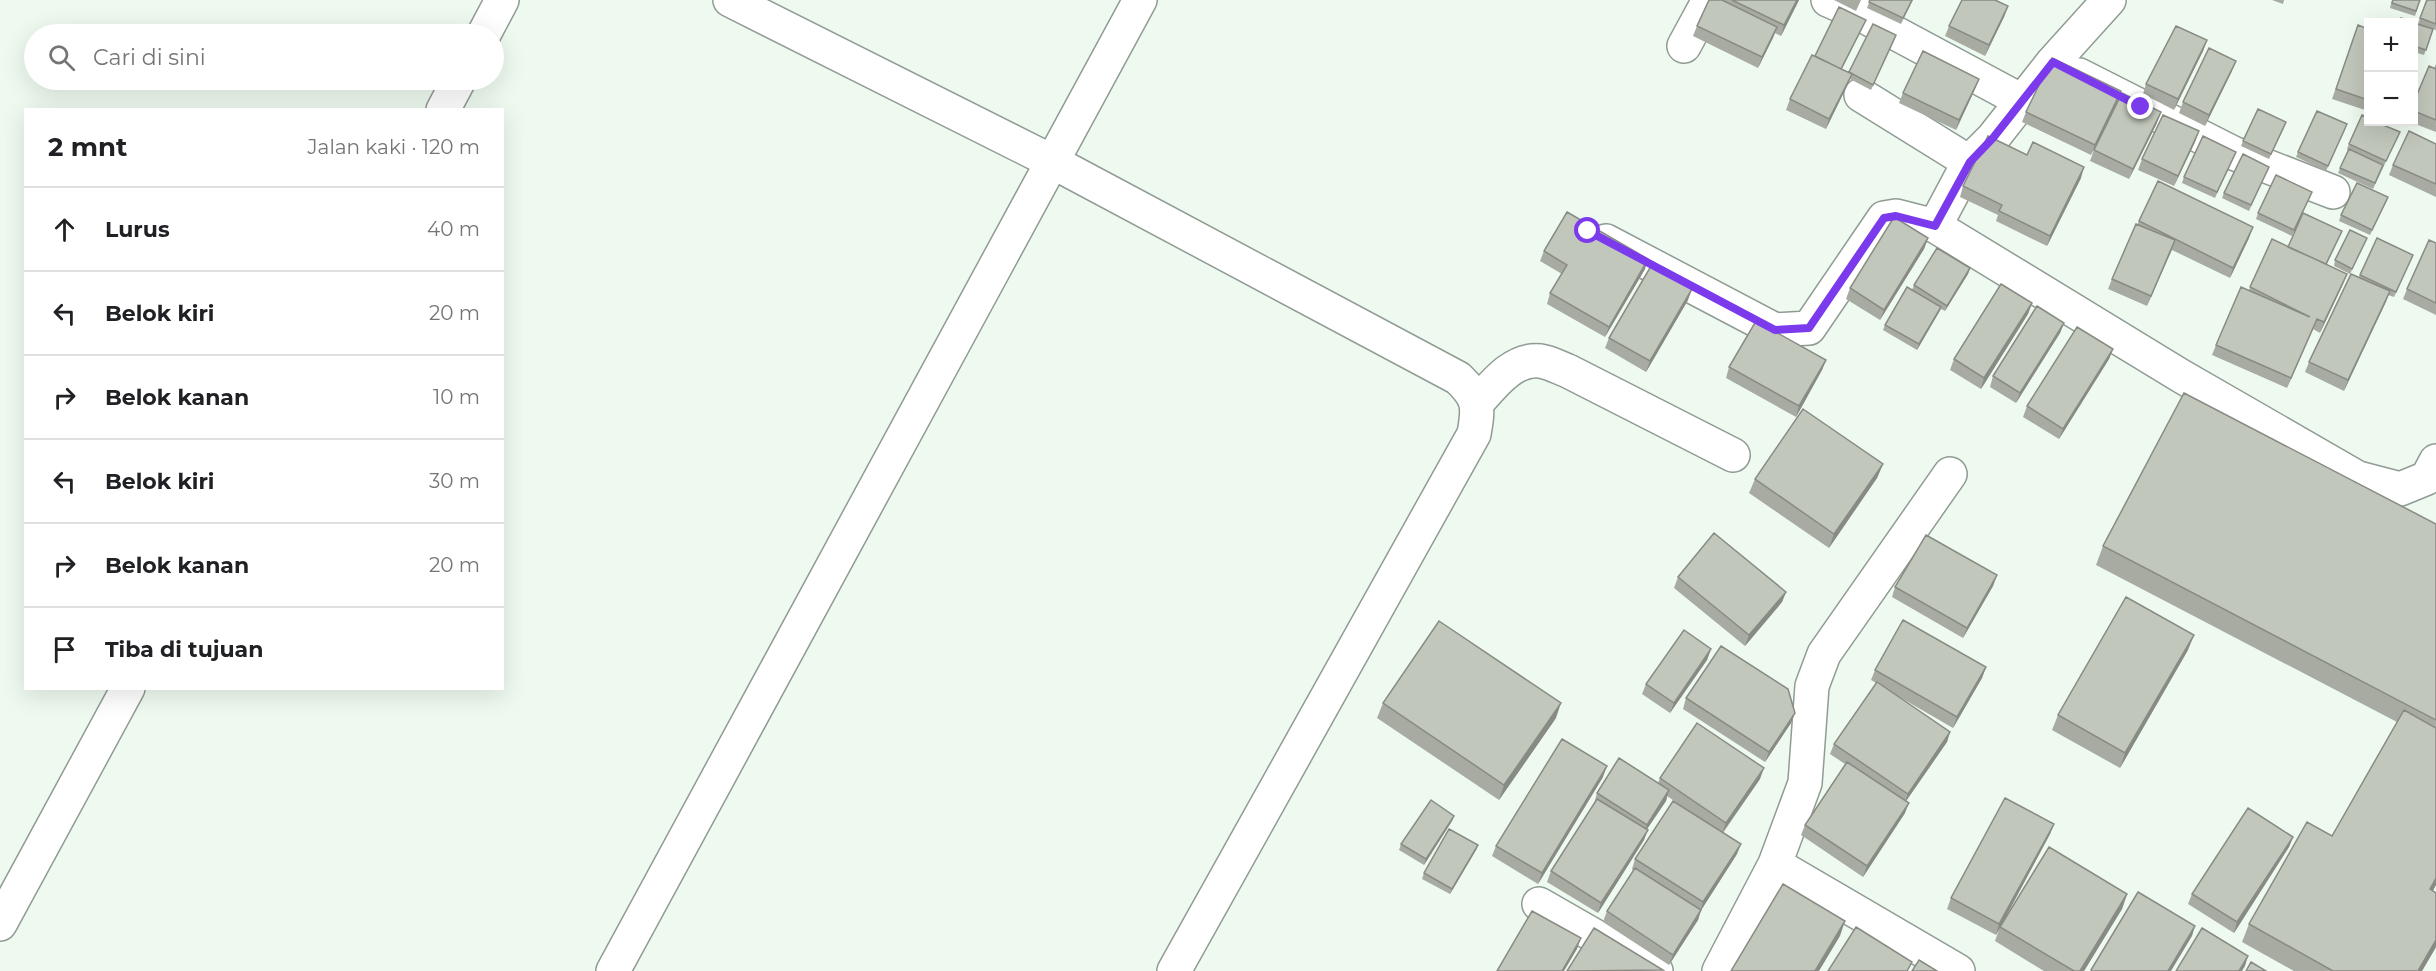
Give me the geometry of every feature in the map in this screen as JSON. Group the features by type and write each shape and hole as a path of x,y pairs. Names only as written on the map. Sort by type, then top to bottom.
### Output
{"street":[{"path":"489,24 502,0"},
{"path":"730,0 1053,162 1458,378 1470,389 1477,402 1474,434 1174,971"},
{"path":"613,971 1140,0"},
{"path":"1684,46 1709,0"},
{"path":"1828,0 1858,13 2022,101"},
{"path":"1935,226 1970,162 1993,138 2053,62 2109,0"},
{"path":"2053,62 2234,153 2334,192"},
{"path":"444,108 454,90"},
{"path":"1861,95 1970,162"},
{"path":"1588,231 1775,330 1809,328 1884,218 1896,216 1935,226 2181,376 2358,478 2400,489 2427,478 2436,460"},
{"path":"1477,402 1501,376 1520,364 1540,361 1568,371 1734,456"},
{"path":"1719,971 1775,864 1805,783 1812,686 1824,654 1950,474"},
{"path":"0,924 127,690"},
{"path":"1775,864 1958,971"},
{"path":"1539,904 1656,971"}],"building":[{"path":"1709,0 1722,0 1777,27 1762,57 1697,26"},
{"path":"1732,0 1797,0 1784,25"},
{"path":"1870,0 1912,0 1903,18 1869,2"},
{"path":"1962,0 1995,0 2008,6 1989,45 1949,26"},
{"path":"2393,0 2420,0 2416,11 2392,3"},
{"path":"2427,0 2436,0 2436,24 2420,18"},
{"path":"1839,7 1866,20 1841,69 1815,56"},
{"path":"1873,24 1896,35 1873,85 1849,72"},
{"path":"2418,24 2433,29 2426,50 2418,47"},
{"path":"2358,25 2364,27 2364,99 2336,89"},
{"path":"2176,26 2207,40 2178,99 2146,84"},
{"path":"2209,48 2236,61 2209,115 2183,102"},
{"path":"1923,51 1979,79 1959,120 1903,93"},
{"path":"1812,55 1852,74 1829,119 1790,99"},
{"path":"2052,58 2121,91 2095,145 2026,112"},
{"path":"2429,66 2436,69 2436,120 2418,113 2418,92"},
{"path":"2122,93 2161,112 2133,169 2094,150"},
{"path":"2258,109 2286,122 2271,154 2243,141"},
{"path":"2317,111 2347,124 2328,166 2298,152"},
{"path":"2163,115 2199,131 2178,176 2142,159"},
{"path":"2362,115 2364,126 2386,126 2400,132 2386,161 2349,144"},
{"path":"2409,131 2436,144 2436,184 2393,165"},
{"path":"1988,136 2027,155 2033,142 2084,167 2050,236 1999,211 2002,205 1963,186"},
{"path":"2203,136 2236,152 2217,192 2184,177"},
{"path":"2349,149 2383,165 2375,183 2340,168"},
{"path":"2243,154 2269,167 2251,205 2224,193"},
{"path":"2276,175 2312,192 2294,230 2258,213"},
{"path":"2158,181 2253,227 2233,268 2139,221"},
{"path":"2357,183 2388,197 2372,230 2341,215"},
{"path":"1567,212 1648,259 1609,327 1550,293 1567,265 1544,251"},
{"path":"2303,213 2342,231 2326,264 2288,247"},
{"path":"1894,217 1928,238 1884,310 1850,288"},
{"path":"2136,224 2175,240 2151,296 2112,279"},
{"path":"2350,230 2367,238 2352,269 2335,260"},
{"path":"2377,238 2413,255 2396,292 2360,275"},
{"path":"2272,239 2347,274 2324,322 2317,319 2291,378 2216,345 2241,287 2310,317 2250,287"},
{"path":"2429,240 2436,243 2436,303 2407,289"},
{"path":"1937,248 1970,268 1947,306 1914,285"},
{"path":"1651,266 1692,289 1650,361 1609,338"},
{"path":"2351,274 2390,291 2348,380 2309,362"},
{"path":"2001,284 2032,303 1984,378 1954,359"},
{"path":"1907,287 1941,307 1919,344 1885,325"},
{"path":"2037,306 2064,323 2020,393 1993,376"},
{"path":"1756,321 1826,360 1799,406 1729,367"},
{"path":"2077,327 2113,349 2063,429 2027,406"},
{"path":"2184,393 2436,524 2436,720 2103,546"},
{"path":"1803,409 1883,464 1834,534 1755,479"},
{"path":"1714,533 1786,592 1749,635 1678,577"},
{"path":"1926,535 1997,575 1967,628 1895,587"},
{"path":"2126,597 2194,635 2125,753 2058,715"},
{"path":"1903,620 1986,667 1957,717 1875,670"},
{"path":"1439,621 1561,703 1504,785 1383,703"},
{"path":"1684,630 1711,649 1674,703 1646,684"},
{"path":"1721,646 1788,689 1795,713 1769,752 1686,698"},
{"path":"1877,682 1950,732 1908,794 1834,744"},
{"path":"2404,710 2436,728 2436,878 2430,889 2436,893 2436,940 2418,971 2333,971 2249,924 2307,822 2332,836"},
{"path":"1697,723 1764,768 1726,823 1660,778"},
{"path":"1562,739 1607,766 1542,873 1496,846"},
{"path":"1619,758 1669,790 1647,825 1597,793"},
{"path":"1847,762 1909,803 1867,866 1805,825"},
{"path":"2005,798 2054,824 1999,924 1951,898"},
{"path":"1597,799 1648,830 1601,903 1551,871"},
{"path":"1431,800 1454,816 1426,859 1401,844"},
{"path":"1673,801 1741,844 1703,902 1635,859"},
{"path":"2248,808 2293,837 2237,922 2192,894"},
{"path":"1449,829 1478,845 1452,889 1424,873"},
{"path":"2049,847 2127,894 2080,971 2074,971 2000,927"},
{"path":"1635,868 1701,910 1673,955 1607,911"},
{"path":"1783,884 1845,921 1815,971 1731,971"},
{"path":"2138,892 2195,926 2168,971 2092,971 2091,970"},
{"path":"1532,911 1581,938 1562,971 1497,971"},
{"path":"1856,927 1912,962 1907,971 1828,971"},
{"path":"1594,928 1663,970 1567,971"},
{"path":"2202,928 2248,956 2239,971 2176,971"},
{"path":"1919,960 1937,971 1912,971"},
{"path":"2251,962 2266,971 2246,971"}],"route":[{"path":"1588,231 1775,330 1809,328 1884,218 1896,216 1935,226 1970,162 1993,138 2053,62 2141,107"}]}
